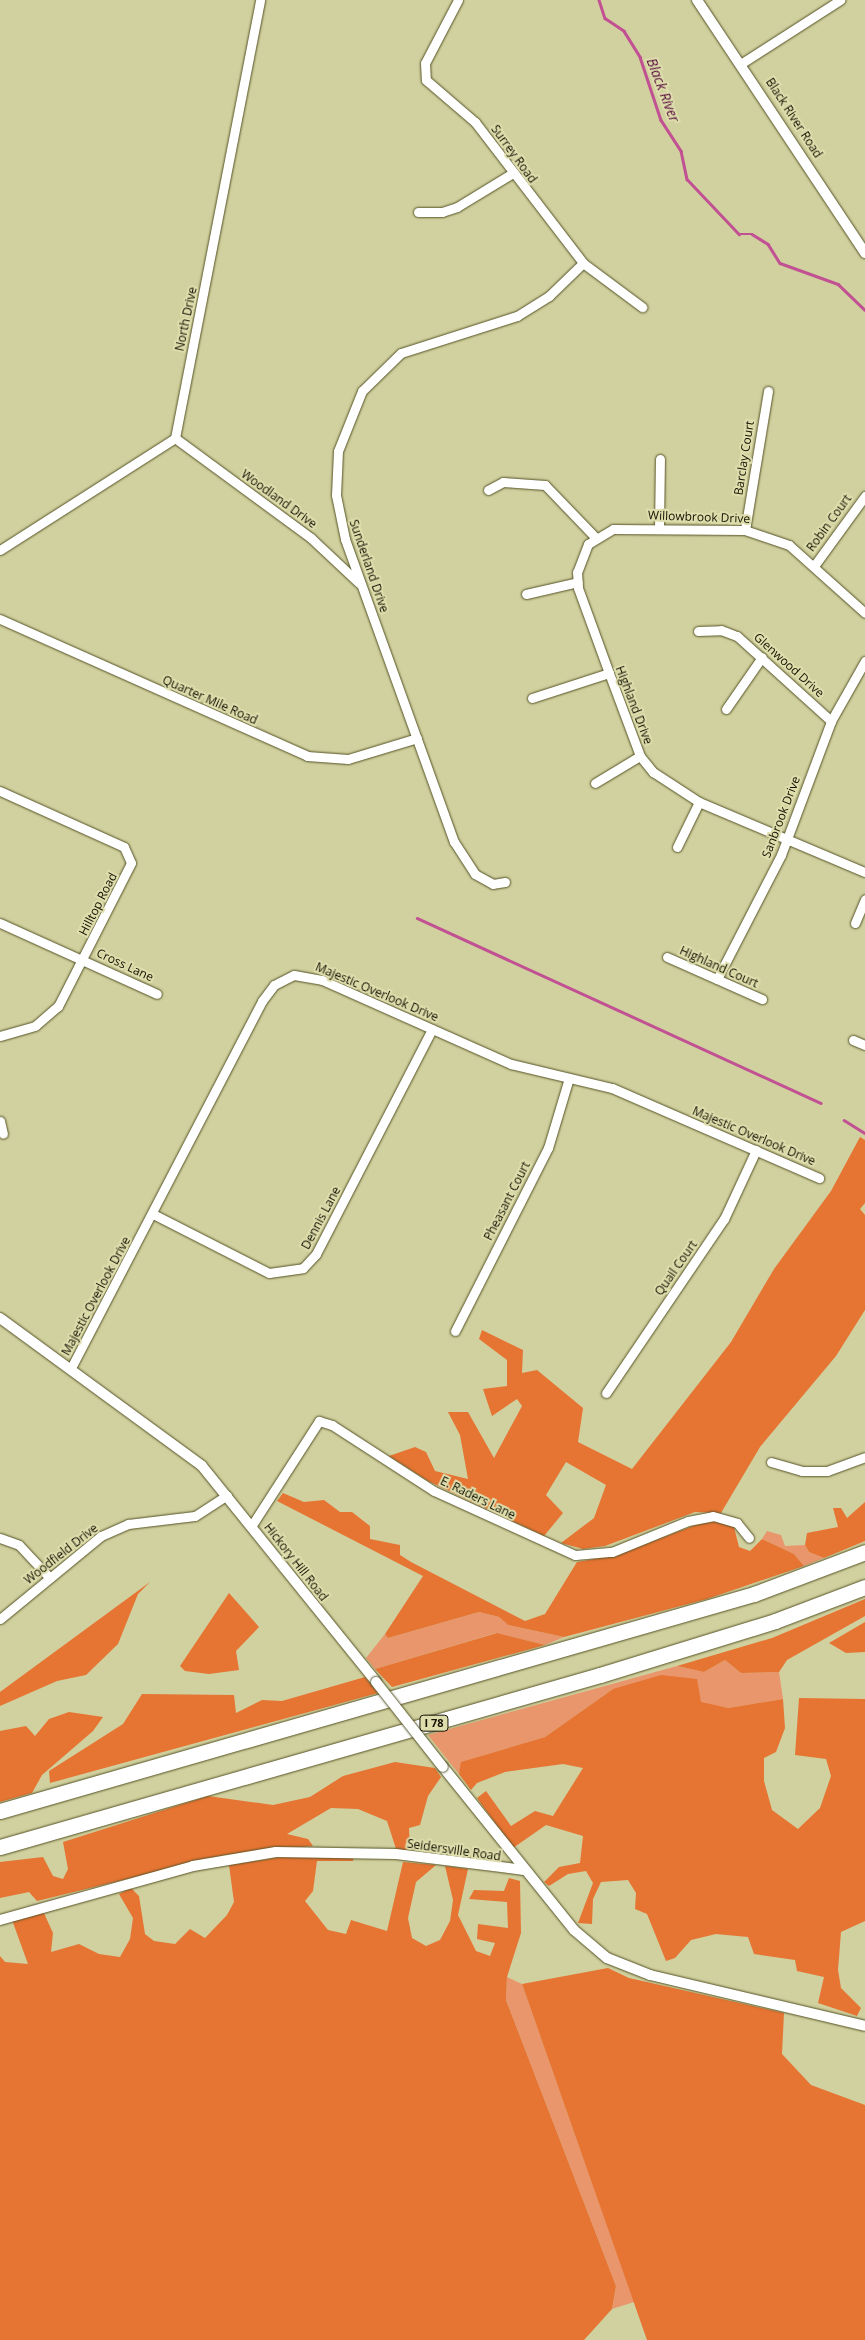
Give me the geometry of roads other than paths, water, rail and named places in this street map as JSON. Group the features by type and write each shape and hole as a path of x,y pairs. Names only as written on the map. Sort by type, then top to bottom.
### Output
{"highway":[{"path":"0,1811 754,1594 865,1552"},
{"name":"I 78","path":"0,1847 600,1675 775,1621 865,1587"}],"street":[{"name":"North Drive","path":"175,438 260,0"},
{"name":"Surrey Road","path":"458,0 424,74 432,87 474,122 583,263 642,307"},
{"name":"Black River Road","path":"697,0 742,63 865,253"},
{"path":"742,63 840,0"},
{"path":"418,212 442,212 457,207 513,173"},
{"name":"Sunderland Drive","path":"505,882 483,880 458,851 362,587 345,539 335,487 342,431 362,391 401,353 517,316 549,296 583,263"},
{"name":"Barclay Court","path":"745,530 768,391"},
{"path":"0,550 175,438"},
{"name":"Woodland Drive","path":"175,438 311,538 362,587"},
{"path":"659,528 660,459"},
{"path":"488,490 503,482 545,485 596,538"},
{"name":"Robin Court","path":"814,566 865,496"},
{"name":"Willowbrook Drive","path":"596,538 621,528 659,528 745,530 781,540 814,566 865,614"},
{"name":"Highland Drive","path":"596,538 579,560 578,582 608,673 640,756 659,778 699,802 865,872"},
{"path":"526,594 578,582"},
{"name":"Quarter Mile Road","path":"0,619 307,756 348,759 417,738"},
{"name":"Glenwood Drive","path":"698,631 728,632 762,657 831,721"},
{"path":"726,709 762,657"},
{"name":"Sanbrook Drive","path":"717,979 789,839 831,721 865,661"},
{"path":"532,698 608,673"},
{"path":"595,783 640,756"},
{"name":"Hilltop Road","path":"0,791 124,847 130,854 130,868 52,1014 35,1026 0,1036"},
{"path":"677,847 699,802"},
{"path":"855,923 865,899"},
{"name":"Cross Lane","path":"0,923 157,994"},
{"name":"Highland Court","path":"667,957 762,999"},
{"name":"Majestic Overlook Drive","path":"71,1368 154,1214 262,1001 280,981 294,975 312,976 510,1064 612,1088 819,1178"},
{"name":"Dennis Lane","path":"154,1214 268,1273 303,1268 316,1254 432,1029"},
{"path":"853,1040 865,1045"},
{"name":"Pheasant Court","path":"455,1331 548,1148 569,1078"},
{"path":"0,1121 3,1134"},
{"name":"Quail Court","path":"606,1393 724,1219 756,1150"},
{"name":"Hickory Hill Road","path":"0,1318 176,1444 227,1495 524,1870"},
{"name":"E. Raders Lane","path":"252,1525 319,1422 332,1425 434,1492 575,1555 591,1557 612,1552 688,1521 713,1516 737,1523 749,1538"},
{"path":"771,1462 811,1472 836,1468 865,1457"},
{"name":"Woodfield Drive","path":"0,1619 101,1536 128,1524 195,1516 227,1495"},
{"path":"0,1538 19,1545 50,1578"},
{"name":"Seidersville Road","path":"0,1920 86,1893 260,1853 389,1854 524,1870"},
{"path":"524,1870 585,1942 620,1965 865,2026"}],"waterway":[{"name":"Black River","path":"599,0 605,18 624,31 640,57 661,120 681,151 687,179 739,234 752,234 768,244 780,263 838,284 865,310"},
{"path":"417,918 821,1103"},
{"path":"844,1120 865,1133"}]}
